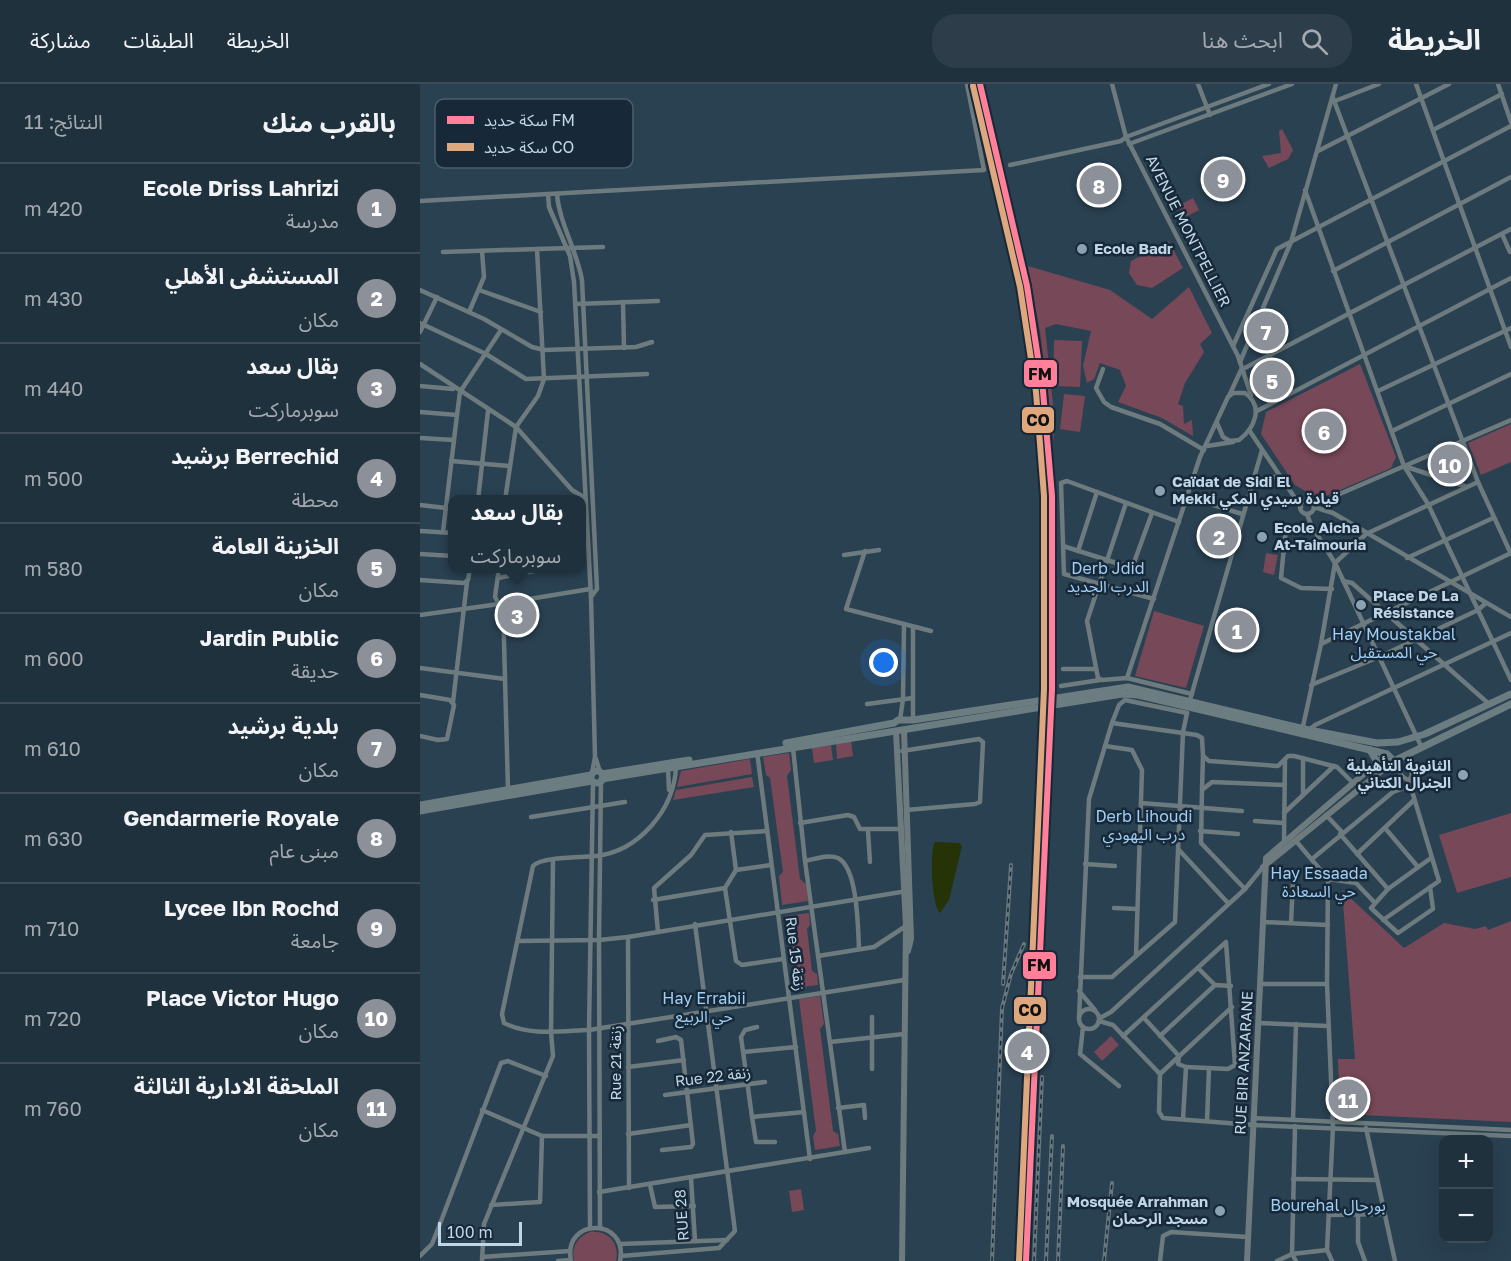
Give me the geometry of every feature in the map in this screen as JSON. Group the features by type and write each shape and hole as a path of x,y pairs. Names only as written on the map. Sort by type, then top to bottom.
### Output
{"main road":[{"path":"420,805 672,767 900,726 913,720 1121,687 1388,754 1394,761 1421,746 1510,707"},
{"path":"420,811 597,777 900,726 1122,694 1189,704"},
{"path":"1305,732 1377,742 1398,742 1416,737 1511,694"},
{"path":"1398,742 1408,753"},
{"path":"1388,754 1398,742"},
{"path":"1370,750 1377,762"}],"street":[{"path":"420,201 984,170 967,84"},
{"name":"AVENUE MONTPELLIER","path":"1112,84 1126,137 1233,346 1254,400"},
{"path":"1198,84 1210,115"},
{"path":"1010,165 1121,141 1126,137 1269,84"},
{"path":"1121,141 1130,144 1292,84"},
{"path":"1240,362 1290,242 1334,99 1336,84"},
{"path":"1334,99 1379,84"},
{"path":"1416,84 1490,290 1508,329 1511,347"},
{"path":"1317,151 1349,137 1449,84"},
{"path":"1498,84 1511,122"},
{"path":"1433,130 1502,94"},
{"path":"1321,644 1511,553 1462,441 1419,328 1389,240 1334,99"},
{"path":"1233,346 1275,251 1511,126"},
{"path":"1333,271 1511,177"},
{"path":"1305,190 1404,466 1428,504 1511,680"},
{"path":"548,194 549,207 573,268 585,495"},
{"path":"557,194 558,206 574,248 582,280 597,589 591,597"},
{"path":"1128,678 1205,448 1241,370 1511,229"},
{"path":"1502,234 1510,252"},
{"path":"443,252 603,247"},
{"path":"506,495 516,427 538,396 544,379 537,249"},
{"path":"469,312 484,277 482,251"},
{"path":"1257,411 1511,278"},
{"path":"420,290 544,350 636,348 652,342"},
{"path":"479,290 541,312"},
{"path":"420,332 437,297"},
{"path":"576,304 658,301"},
{"path":"623,302 624,348"},
{"path":"422,324 486,354 522,378 647,374"},
{"path":"1378,391 1508,329"},
{"path":"443,532 458,391 501,330"},
{"path":"420,364 488,411 516,427 572,490 580,495"},
{"path":"1103,369 1096,388 1107,404 1160,424 1205,448 1235,441 1249,430 1257,411 1254,400 1245,393 1233,393 1228,397"},
{"path":"1392,431 1511,374"},
{"path":"420,386 458,391"},
{"path":"479,495 488,411"},
{"path":"420,412 457,415"},
{"path":"1307,514 1314,506 1511,420"},
{"path":"1217,423 1223,437 1235,441"},
{"path":"1249,430 1307,514 1311,525 1335,563 1421,746"},
{"path":"420,438 454,440"},
{"path":"1080,977 1112,977 1175,922 1183,732 1242,514 1262,450"},
{"path":"452,461 509,466"},
{"path":"1404,466 1467,487"},
{"path":"1253,481 1279,476"},
{"path":"1154,599 1066,577 1063,570 1061,483 1067,481 1179,522"},
{"path":"1305,732 1311,686 1332,589 1335,563 1366,534 1478,482"},
{"path":"1292,491 1314,506 1333,513 1511,617"},
{"path":"1078,551 1097,492"},
{"path":"1188,497 1242,514"},
{"path":"1301,507 1306,500"},
{"path":"1100,680 1087,621 1126,503"},
{"path":"420,505 446,508"},
{"path":"586,508 593,508"},
{"path":"1063,546 1134,567 1152,513"},
{"path":"1407,558 1494,518"},
{"path":"1311,525 1291,530 1285,536 1281,578 1301,588 1332,589"},
{"path":"420,531 448,532"},
{"path":"586,538 594,538"},
{"path":"844,555 879,550"},
{"path":"865,551 846,609 931,631"},
{"path":"420,554 448,556"},
{"path":"420,736 438,740 447,739 469,573"},
{"path":"498,573 495,597 501,604 508,790"},
{"path":"498,578 524,573"},
{"path":"586,573 591,597 595,757 600,806 600,1228"},
{"path":"420,580 467,582"},
{"path":"1343,581 1352,583 1489,704"},
{"path":"420,615 597,589"},
{"path":"1311,686 1415,640 1478,610 1486,603"},
{"path":"904,624 903,699 897,751 911,939 906,955"},
{"path":"913,627 913,720"},
{"path":"1305,732 1315,725 1511,633"},
{"path":"420,668 505,679"},
{"path":"1063,669 1096,669"},
{"path":"1061,686 1128,678 1189,704"},
{"path":"420,695 453,702"},
{"path":"867,704 913,698"},
{"path":"1119,1086 1080,1054 1083,1027 1079,1018 1079,991 1089,799 1104,746 1119,705 1125,700 1189,704"},
{"path":"1112,723 1183,732 1202,738 1203,789 1200,831 1202,846 1245,889"},
{"path":"900,726 906,751 903,828"},
{"path":"897,751 979,739 983,742 980,801 975,804 905,810"},
{"path":"792,746 800,823 845,1152"},
{"path":"1104,746 1123,747 1137,755 1143,779 1136,955"},
{"name":"Rue 15 زنقة","path":"757,752 810,1158"},
{"path":"1383,920 1439,881 1413,801 1409,783 1412,775 1408,753"},
{"path":"1263,867 1269,853 1388,754"},
{"path":"1203,756 1209,761 1278,766 1288,756 1303,758 1334,766 1353,783"},
{"path":"1303,758 1303,795"},
{"path":"1284,760 1284,841"},
{"path":"1083,1027 1092,1029 1099,1019 1111,1012 1245,889 1263,867 1394,761 1402,777 1409,783"},
{"path":"1283,814 1334,766"},
{"path":"672,767 670,792 659,817 641,837 620,849 600,856 539,861 533,866 502,1019 504,1023 524,1030 551,1032 628,1025 823,991 904,980"},
{"path":"590,1228 591,807 597,777"},
{"path":"1203,789 1212,782 1285,785"},
{"path":"1312,859 1341,833 1409,783"},
{"path":"1357,854 1413,801"},
{"path":"531,817 625,802"},
{"path":"1141,803 1242,811"},
{"path":"800,823 851,815 860,829 868,831 903,828"},
{"path":"1326,815 1388,889"},
{"path":"1255,821 1283,823"},
{"path":"1385,828 1418,867"},
{"path":"658,932 654,888 691,855 705,835 766,831"},
{"path":"868,831 870,862"},
{"path":"1200,831 1238,834"},
{"path":"731,832 736,870 725,888 738,964 783,959"},
{"path":"1296,841 1328,879 1327,984 1333,1127 1327,1250 1332,1261"},
{"path":"1179,850 1228,903"},
{"path":"805,861 829,856 841,860 850,873 855,898 859,949"},
{"path":"1373,906 1388,889 1431,858"},
{"path":"554,860 551,941 553,1056 491,1205 482,1235 482,1259 570,1251"},
{"path":"1085,864 1114,866"},
{"path":"736,870 771,865"},
{"name":"RUE BIR ANZARANE","path":"1246,1261 1251,1122 1261,984 1263,867"},
{"path":"1328,879 1356,883 1383,920 1396,933 1401,932 1433,909 1430,887"},
{"path":"1291,923 1293,882"},
{"path":"654,900 725,888"},
{"path":"518,941 599,940 628,937 694,924 907,891"},
{"path":"902,1261 907,891"},
{"path":"1114,908 1137,909"},
{"path":"1263,922 1328,925"},
{"path":"558,1261 570,1260 570,1251 577,1235 590,1228 600,1228 611,1233 620,1244 621,1258 719,1248 735,1230 694,924"},
{"path":"818,956 885,943 906,926"},
{"name":"Rue 21 زنقة","path":"628,937 628,1188"},
{"path":"1123,1036 1226,942 1231,986 1234,1065 1231,1069 1186,1067 1178,1064 1179,1056"},
{"path":"1198,968 1215,985 1231,986"},
{"path":"1261,984 1327,984"},
{"path":"1160,1036 1215,985"},
{"path":"1079,991 1096,1011 1099,1019 1113,1025 1160,1074"},
{"path":"1232,1007 1160,1074 1159,1115 1163,1118 1482,1135 1482,1129"},
{"path":"1079,1018 1085,1009 1096,1011"},
{"path":"872,1017 872,1069"},
{"path":"1144,1018 1179,1056"},
{"path":"1259,1023 1328,1026"},
{"path":"1293,1120 1296,1024"},
{"path":"757,1027 743,1033 751,1114 756,1142 775,1142"},
{"path":"830,1042 904,1034"},
{"path":"658,1041 680,1039 693,1146 662,1150"},
{"path":"744,1053 796,1047"},
{"name":"Rue 22 زنقة","path":"628,1067 684,1060"},
{"path":"420,1256 432,1244 498,1068 503,1062 514,1063 546,1076"},
{"path":"1183,1119 1186,1067"},
{"path":"1207,1121 1209,1068"},
{"name":"Rue 22 زنقة","path":"665,1095 765,1082"},
{"path":"838,1108 864,1105 865,1118"},
{"path":"482,1110 542,1136 600,1136"},
{"path":"751,1114 804,1112"},
{"path":"1251,1122 1333,1121 1511,1130"},
{"path":"1365,1123 1395,1261"},
{"path":"628,1134 691,1125"},
{"path":"1295,1126 1292,1254 1296,1261"},
{"path":"1493,1135 1511,1136"},
{"path":"491,1205 540,1202 542,1136"},
{"path":"591,1192 728,1173 869,1148"},
{"name":"RUE 28","path":"691,1178 696,1250"},
{"path":"1293,1179 1377,1180"},
{"path":"650,1185 655,1207 694,1206"},
{"path":"1329,1215 1383,1214"},
{"path":"1359,1215 1358,1242 1365,1261"},
{"path":"1160,1261 1163,1236 1171,1232 1248,1237"},
{"path":"620,1244 727,1240"},
{"path":"1277,1261 1292,1254 1327,1250"}],"shaded area":[{"path":"1282,129 1293,150 1288,159 1269,168 1262,156 1281,153 1279,131"},
{"path":"1193,198 1199,210 1184,218 1178,206"},
{"path":"1169,241 1183,268 1152,288 1137,285 1129,273 1131,261"},
{"path":"1028,266 1110,290 1152,319 1189,287 1212,333 1200,344 1204,352 1185,383 1178,404 1183,406 1184,424 1192,420 1193,436 1162,418 1118,402 1126,386 1120,370 1100,363 1094,379 1087,383 1083,366 1091,331 1056,324 1045,328 1054,413 1054,441 1040,332"},
{"path":"1054,340 1082,341 1080,387 1053,386"},
{"path":"1360,364 1396,457 1391,468 1319,499 1295,485 1261,434 1266,412"},
{"path":"1064,394 1085,396 1080,432 1060,429"},
{"path":"1511,424 1511,462 1481,475 1468,443"},
{"path":"1266,553 1278,555 1274,575 1263,572"},
{"path":"1154,611 1204,626 1186,688 1135,676"},
{"path":"851,741 853,756 837,759 836,744"},
{"path":"831,745 833,760 814,763 812,748"},
{"path":"789,753 791,770 787,776 800,879 806,884 808,901 782,905 779,876 783,872 770,778 766,775 763,757"},
{"path":"750,759 752,774 677,787 681,771"},
{"path":"752,777 754,787 673,800 676,790"},
{"path":"1511,813 1511,877 1457,893 1439,835"},
{"path":"935,842 959,843 962,846 949,900 940,913 935,901 932,879 932,856"},
{"path":"1342,890 1404,948 1444,923 1475,929 1486,926 1488,930 1511,921 1511,1122 1340,1114 1338,1059 1355,1059"},
{"path":"809,913 810,925 807,929 812,971 817,974 818,985 794,988 792,973 795,968 790,928 786,925 785,916"},
{"path":"820,996 824,1024 820,1029 833,1131 838,1134 840,1146 815,1150 813,1136 816,1131 799,999"},
{"path":"1111,1036 1119,1045 1102,1061 1094,1052"},
{"path":"801,1189 804,1210 792,1212 789,1191"},
{"path":"590,1232 602,1233 611,1239 616,1249 616,1261 574,1261 573,1251 576,1243"}],"railway":[{"path":"975,84 1021,287 1039,390 1047,494 1048,688 1022,1261"},
{"path":"1003,984 1011,865"},
{"path":"992,1261 1002,1008 1011,974 1024,944"},
{"path":"1034,1261 1042,1077"},
{"path":"1046,1261 1052,1136"},
{"path":"1058,1261 1063,1146"},
{"path":"1104,1261 1112,1183"}],"rail line":[{"name":"FM","path":"980,84 1027,286 1043,391 1052,496 1052,689 1026,1261"},
{"name":"CO","path":"973,86 1020,287 1036,392 1044,496 1044,689 1019,1261"}],"place":[{"name":"Lycee Ibn Rochd","path":"1223,179"},
{"name":"Gendarmerie Royale","path":"1099,185"},
{"name":"Ecole Badr","path":"1082,249"},
{"name":"بلدية برشيد","path":"1266,331"},
{"name":"الخزينة العامة","path":"1272,380"},
{"name":"Jardin Public","path":"1324,431"},
{"name":"Place Victor Hugo","path":"1450,464"},
{"name":"Caïdat de Sidi El Mekki قيادة سيدي المكي","path":"1160,491"},
{"name":"المستشفى الأهلي","path":"1219,536"},
{"name":"Ecole Aicha At-Taimouria","path":"1262,537"},
{"name":"Place De La Résistance","path":"1361,605"},
{"name":"بقال سعد","path":"517,615"},
{"name":"Ecole Driss Lahrizi","path":"1237,630"},
{"name":"الثانوية التأهيلية الجنرال الكتاني","path":"1463,775"},
{"name":"Berrechid برشيد","path":"1027,1051"},
{"name":"الملحقة الادارية الثالثة","path":"1348,1099"},
{"name":"Mosquée Arrahman مسجد الرحمان","path":"1220,1211"}],"district":[{"name":"Derb Jdid الدرب الجديد","path":"1108,577"},
{"name":"Hay Moustakbal حي المستقبل","path":"1394,643"},
{"name":"Derb Lihoudi درب اليهودي","path":"1144,825"},
{"name":"Hay Essaada حي السعادة","path":"1319,882"},
{"name":"Hay Errabii حي الربيع","path":"704,1007"},
{"name":"Bourehal بورحال","path":"1328,1205"}]}
